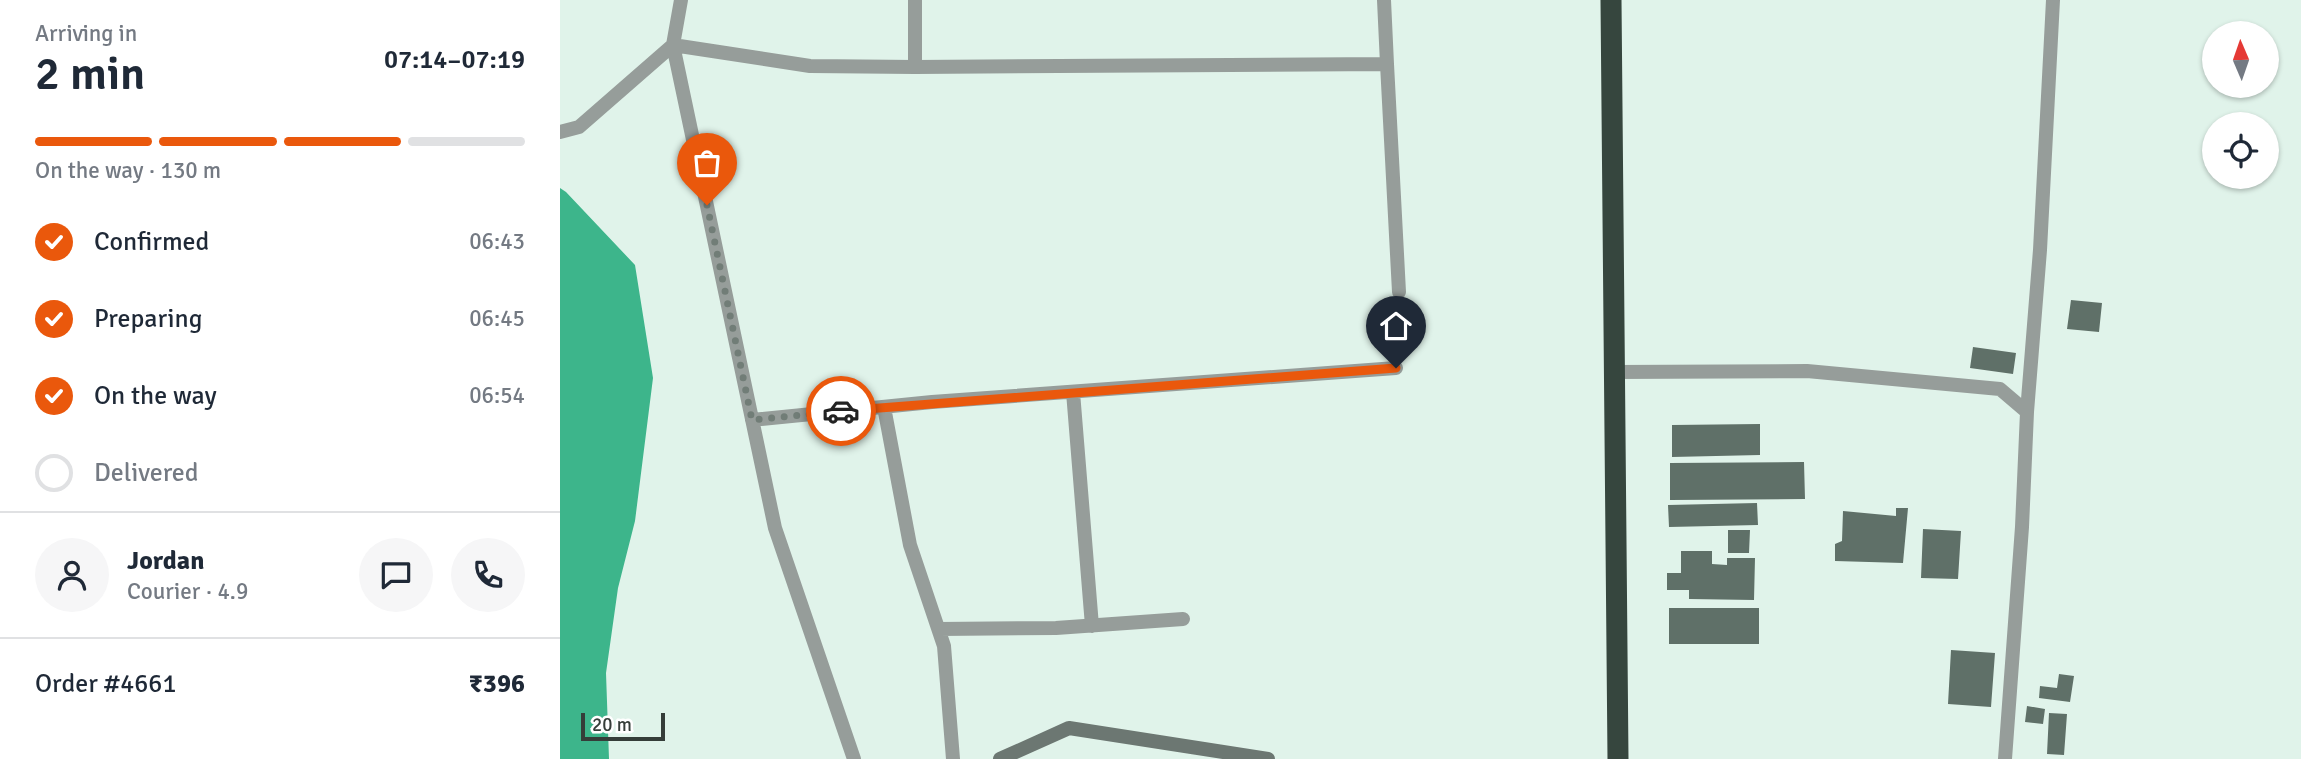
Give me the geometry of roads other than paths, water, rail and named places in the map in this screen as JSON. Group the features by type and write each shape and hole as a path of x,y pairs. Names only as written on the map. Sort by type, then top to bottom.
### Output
{"highway":[{"path":"1611,0 1618,759"}],"street":[{"path":"681,0 673,45 775,528 854,759"},
{"path":"915,0 915,67"},
{"path":"1384,0 1399,292"},
{"path":"2005,759 2041,237 2053,0"},
{"path":"560,132 579,127 673,45 810,65 915,67 1387,64"},
{"path":"752,420 884,407 1396,368"},
{"path":"1615,372 1807,371 2000,389 2027,412"},
{"path":"1073,392 1092,626"},
{"path":"884,407 910,545 944,646 953,759"},
{"path":"939,629 1092,626 1182,619"},
{"path":"1000,759 1069,728 1268,759"}]}
